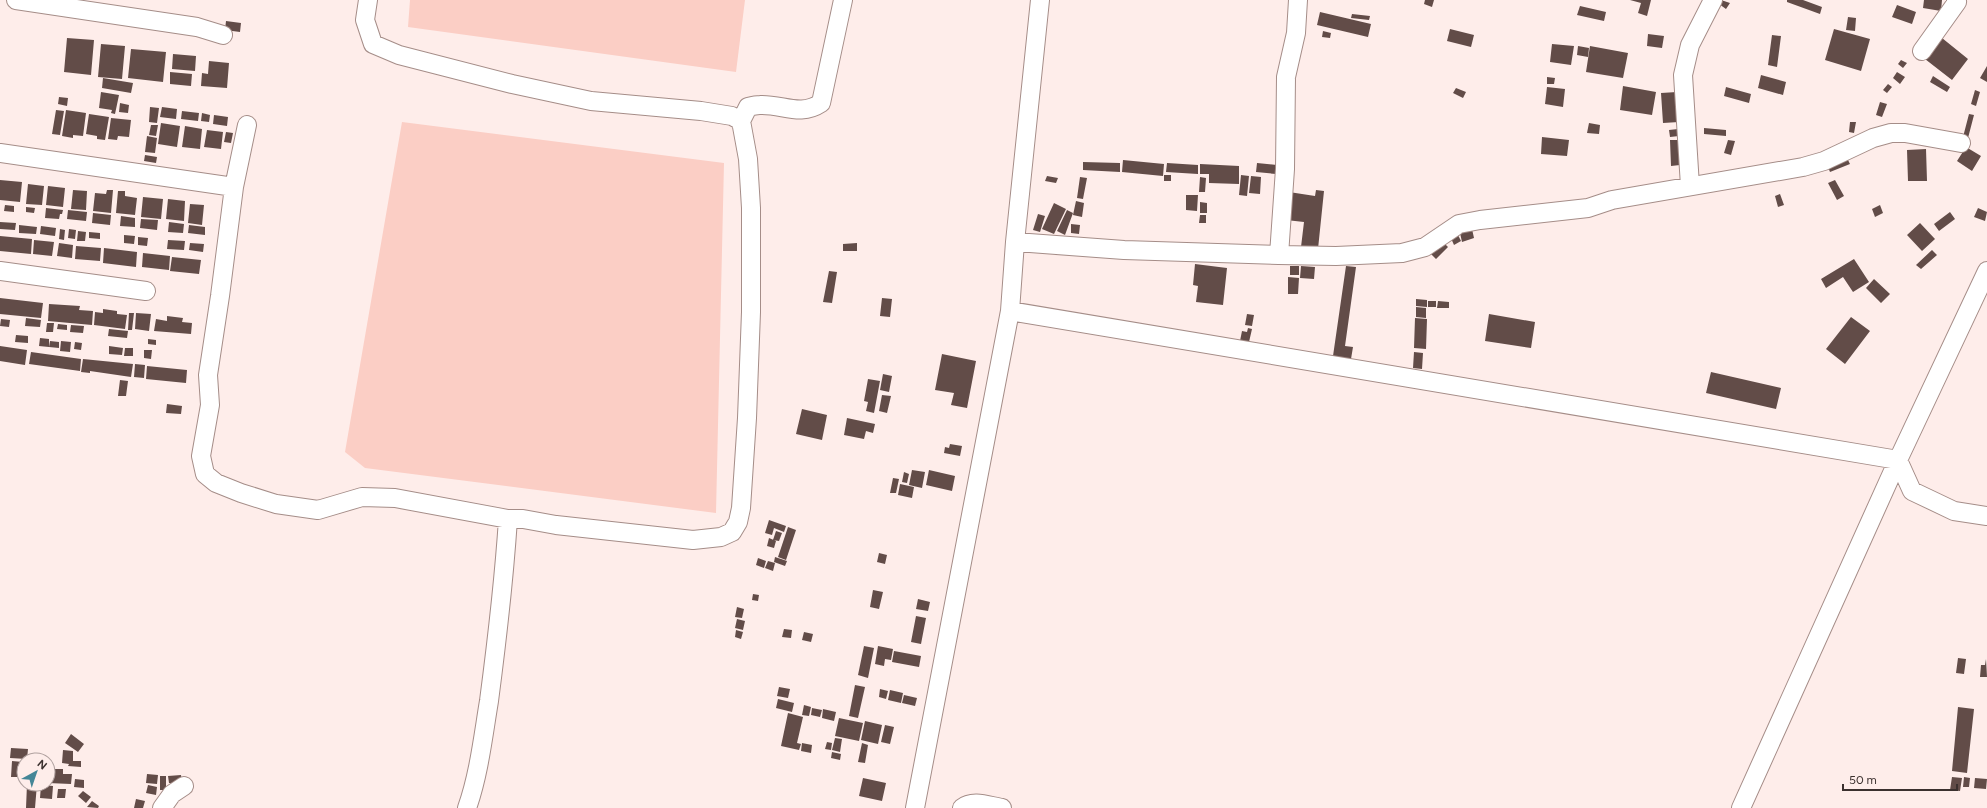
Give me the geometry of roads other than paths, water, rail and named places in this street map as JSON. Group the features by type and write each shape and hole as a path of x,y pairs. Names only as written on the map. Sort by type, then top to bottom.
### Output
{"street":[{"path":"16,0 197,28 223,35"},
{"path":"368,0 364,20 373,44 400,55 512,84 591,101 702,111 732,116 741,121"},
{"path":"247,125 234,186 208,375 210,406 201,456 204,474 216,483 276,504 318,510 362,497 394,498 508,519 523,519 556,525 693,540 721,537 732,532 738,522 741,508 747,418 751,312 749,173 741,121 748,107 761,104 791,110 812,108 821,103 843,0"},
{"path":"915,808 1010,311 1015,242 1040,0"},
{"path":"1279,255 1285,169 1286,77 1296,32 1298,0"},
{"path":"1690,186 1683,75 1690,45 1714,0"},
{"path":"1922,51 1957,2 1956,0"},
{"path":"1015,242 1124,250 1279,255 1336,256 1402,253 1425,247 1459,224 1480,220 1588,208 1612,200 1803,167 1824,161 1873,138 1890,133 1905,133 1961,143"},
{"path":"0,153 234,186"},
{"path":"0,271 146,291"},
{"path":"1741,808 1898,460 1987,271"},
{"path":"1010,311 1898,460"},
{"path":"1898,460 1912,491 1954,511 1987,516"},
{"path":"467,808 473,792 483,739 496,649 508,519"},
{"path":"162,808 172,794 184,786"},
{"path":"962,808 967,804 973,803 1002,808"}]}
